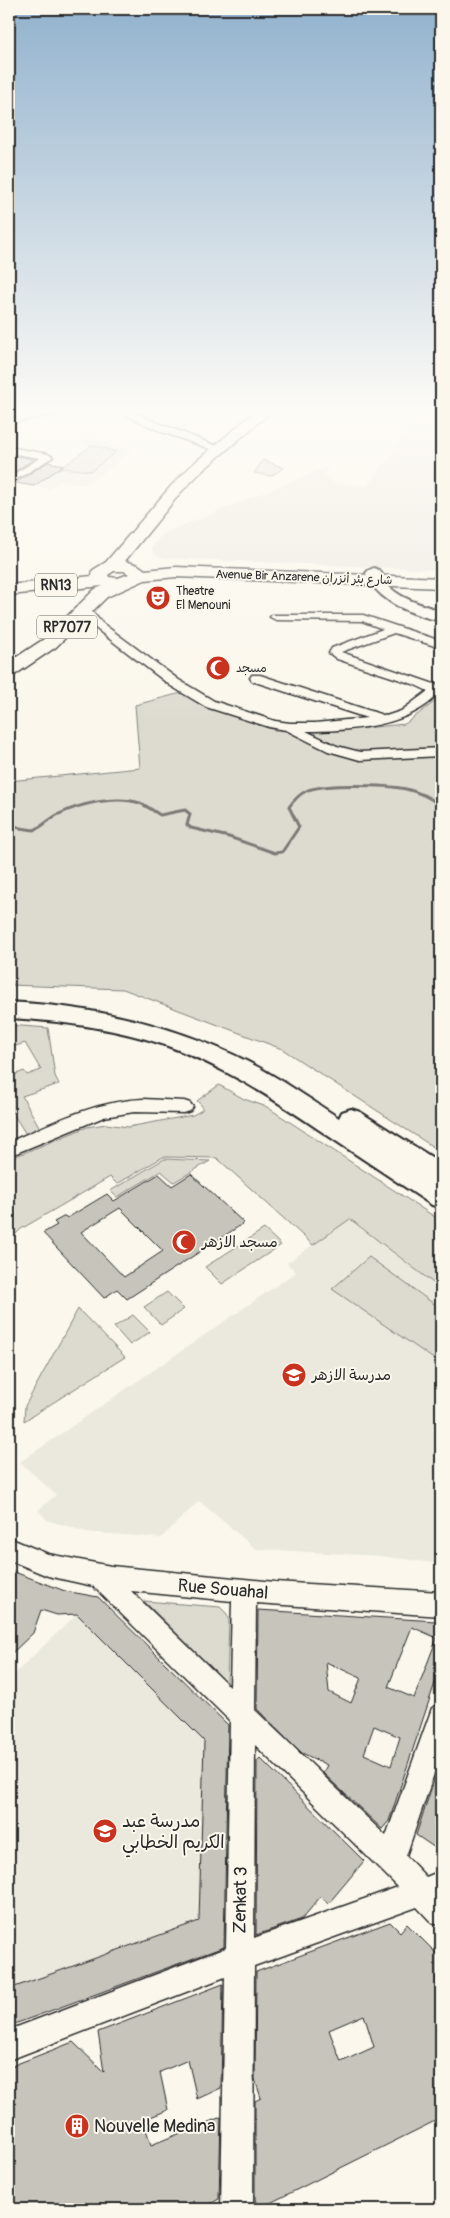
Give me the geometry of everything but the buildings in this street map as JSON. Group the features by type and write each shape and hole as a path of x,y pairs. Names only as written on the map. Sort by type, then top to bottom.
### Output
{"main road":[{"name":"RP7077","path":"9,660 101,593 117,574 159,514"},
{"path":"117,574 140,554 164,514"},
{"path":"140,554 152,561 176,566"},
{"name":"Avenue Bir Anzarene شارع بئر أنزران","path":"117,574 176,566 374,577 441,583"},
{"name":"Avenue Bir Anzarene شارع بئر أنزران","path":"117,574 176,572 374,577 441,576"},
{"name":"RN13","path":"9,584 117,574"},
{"name":"RN13","path":"9,590 48,586 117,574"},
{"path":"374,577 395,598 411,606 441,616"},
{"path":"48,586 70,591 82,605"},
{"name":"RP7077","path":"9,670 34,655 65,630 82,605"},
{"path":"9,997 46,999 113,1009 179,1027 238,1049 295,1081 441,1176"},
{"path":"9,1010 56,1013 97,1020 160,1035 200,1049 255,1076 441,1198"}],"street":[{"path":"82,605 98,625 176,683 210,704 290,727 307,737 346,754 360,756 441,752"},
{"path":"276,617 363,618 441,645"},
{"path":"65,630 82,624 98,625"},
{"path":"290,727 341,726 387,720 405,714 430,697 434,692 432,688 418,681 341,657 335,653 336,650 394,629"},
{"path":"256,678 387,720"},
{"path":"341,726 342,720 353,710"},
{"path":"9,1149 88,1116 118,1108 141,1106 184,1107"},
{"name":"Rue Souahal","path":"9,1549 31,1561 66,1571 99,1576 244,1591 441,1604"},
{"path":"99,1576 391,1860 432,1889 441,1912"},
{"name":"Zenkat 3","path":"237,2209 244,1591"},
{"path":"391,1860 441,1717"},
{"path":"9,2045 240,1957 432,1889"}],"shaded area":[{"path":"212,514 441,514 441,570 159,557 153,552 152,547 162,534"},
{"path":"185,692 212,708 274,730 343,730 405,724 441,697 441,1152 282,1049 123,989 9,985 9,781 140,768 135,705"},
{"path":"9,1025 48,1028 55,1076 59,1084 22,1096 41,1130 27,1136 9,1107 9,1077 24,1071 27,1075 41,1070 25,1043 9,1048"},
{"path":"219,1085 244,1099 267,1107 441,1221 441,1289 350,1219 313,1245 217,1158 163,1157 117,1184 110,1177 21,1229 9,1241 9,1159 87,1127 106,1124 128,1127 193,1115 202,1110 202,1106 197,1101"},
{"path":"164,1159 210,1161 174,1182 161,1171 117,1197 110,1191"},
{"name":"مدرسة الازهر","path":"349,1219 441,1289 441,1564 380,1556 256,1549 199,1501 161,1538 86,1532 47,1520 38,1510 56,1495 20,1462 296,1272 287,1263"},
{"path":"264,1229 281,1245 222,1284 205,1267"},
{"path":"369,1257 441,1309 441,1364 332,1289"},
{"path":"167,1292 184,1309 161,1325 144,1307"},
{"path":"78,1309 125,1357 24,1421 25,1406"},
{"path":"133,1315 150,1332 130,1345 114,1327"},
{"path":"144,1601 220,1607 229,1619 227,1683"},
{"name":"مدرسة عبد الكريم الخطابي","path":"77,1614 204,1741 199,1921 9,1989 9,1679"}],"waterway":[{"path":"9,823 20,828 34,830 57,815 76,807 109,800 130,801 143,804 160,815 185,810 190,814 187,825 191,828 229,837 275,853 282,852 299,827 289,807 301,794 314,788 370,786 406,789 429,798 441,806"}],"place":[{"name":"Theatre El Menouni","path":"158,598"},
{"name":"مسجد","path":"218,668"},
{"name":"مسجد الازهر","path":"184,1242"},
{"name":"مدرسة الازهر","path":"294,1375"},
{"name":"مدرسة عبد الكريم الخطابي","path":"105,1831"},
{"name":"Nouvelle Medina","path":"77,2126"}]}
